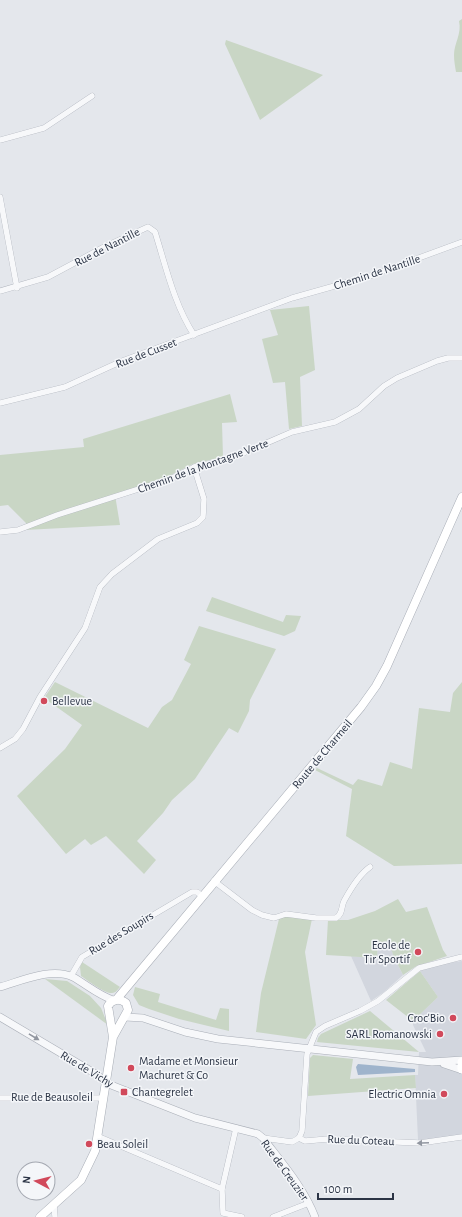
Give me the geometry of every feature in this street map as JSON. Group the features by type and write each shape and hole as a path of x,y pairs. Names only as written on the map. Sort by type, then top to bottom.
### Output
{"main road":[{"name":"Route de Charmeil","path":"109,1013 115,1000 132,979 324,751 376,686 393,654 462,496"},
{"name":"Route de Charmeil","path":"124,1018 132,979"},
{"path":"115,1000 127,1005"},
{"path":"109,1013 118,1020 124,1018"},
{"path":"40,1217 80,1180 95,1151 113,1038 109,1013"},
{"path":"113,1038 124,1018"},
{"path":"462,1061 462,1070"}],"street":[{"path":"0,140 44,128 92,96"},
{"path":"0,197 17,288"},
{"name":"Rue de Nantille","path":"0,291 17,288 48,277 106,246 148,227 156,232 176,300 184,320 194,335"},
{"name":"Chemin de Nantille","path":"292,298 370,276 462,242"},
{"name":"Rue de Cusset","path":"0,404 65,387 122,361 292,298"},
{"name":"Chemin de la Montagne Verte","path":"0,532 18,530 57,515 170,480 194,467 234,457 292,432 335,422 359,409 384,386 397,378 437,361 448,358 462,358"},
{"path":"0,748 15,739 23,730 40,697 85,628 100,586 112,574 158,539 197,523 203,517 204,499 194,467"},
{"path":"214,881 252,910 266,916 274,918 286,914 316,918 336,918 341,913 346,898 365,870 370,867"},
{"name":"Rue des Soupirs","path":"71,976 82,957 192,892 198,892 202,896"},
{"path":"263,1138 292,1142 299,1138 302,1131 309,1048 313,1037 321,1028 360,1011 378,1001 414,971 426,966 462,957"},
{"path":"0,987 46,974 56,974 71,976 96,993 115,1000"},
{"path":"96,993 109,1013"},
{"path":"127,1005 143,1018"},
{"name":"Rue de Vichy","path":"0,1017 96,1074 106,1083 195,1118 224,1125"},
{"path":"124,1018 143,1018 185,1032 218,1039 430,1061 462,1061"},
{"path":"430,1061 462,1070"},
{"name":"Rue de Beausoleil","path":"0,1098 104,1098"},
{"name":"Rue de Creuzier","path":"224,1125 258,1134 263,1138 309,1203 315,1217"},
{"path":"236,1128 222,1189 222,1215 242,1217"},
{"path":"97,1136 222,1189"},
{"name":"Rue du Coteau","path":"299,1138 305,1141 328,1139 420,1143 462,1137"},
{"path":"273,1217 309,1203"},
{"path":"54,1205 55,1217"}],"shaded area":[{"path":"389,941 393,955 403,975 384,992 371,1001 351,956 377,958 378,943"},
{"path":"462,961 462,1136 418,1140 415,1075 418,1075 419,1052 426,1052 413,1025 413,1021 438,997 420,971 441,964"}],"green space":[{"path":"462,19 462,72 456,72 454,51 460,26 459,21"},
{"path":"226,40 323,75 260,120 225,44"},
{"path":"309,306 315,370 300,377 302,426 289,429 285,382 273,383 262,339 278,335 270,310"},
{"path":"230,394 237,422 222,423 223,457 193,464 167,477 115,495 120,525 25,530 26,523 8,505 0,506 0,455 84,447 83,439"},
{"path":"212,597 283,622 286,615 301,616 295,631 284,636 206,611"},
{"path":"199,626 276,649 250,700 249,711 238,733 229,728 195,779 172,800 163,813 137,841 156,860 144,874 106,836 91,845 85,839 66,854 17,796 65,749 82,725 44,698 55,682 148,728 162,707 172,700 191,664 184,660"},
{"path":"462,682 462,864 394,866 346,836 352,789 315,770 317,768 353,785 358,779 382,786 390,762 412,769 419,708 450,712 453,693"},
{"path":"398,899 406,912 427,907 443,950 447,956 415,967 403,975 393,955 389,941 378,943 377,958 326,955 328,920 348,920 375,911"},
{"path":"285,916 312,919 305,952 316,1025 306,1039 256,1032 261,993 279,919"},
{"path":"82,962 120,987 117,991 109,993 81,976 80,967"},
{"path":"420,971 438,997 413,1021 386,1000"},
{"path":"45,979 67,981 90,996 101,1008 108,1025"},
{"path":"135,987 160,994 158,1002 216,1020 220,1008 229,1009 229,1031 179,1019 139,1005 133,995"},
{"path":"370,1011 419,1052 317,1042 321,1034"},
{"path":"313,1055 353,1059 350,1079 415,1075 416,1088 308,1096 310,1058"}],"water":[{"path":"358,1064 415,1069 415,1072 358,1075 356,1067"}],"place":[{"name":"Bellevue","path":"44,701"},
{"name":"Ecole de Tir Sportif","path":"418,952"},
{"name":"Croc'Bio","path":"453,1018"},
{"name":"SARL Romanowski","path":"440,1034"},
{"name":"Madame et Monsieur Machuret & Co","path":"131,1068"},
{"name":"Chantegrelet","path":"124,1092"},
{"name":"Electric Omnia","path":"444,1094"},
{"name":"Beau Soleil","path":"89,1144"}]}
